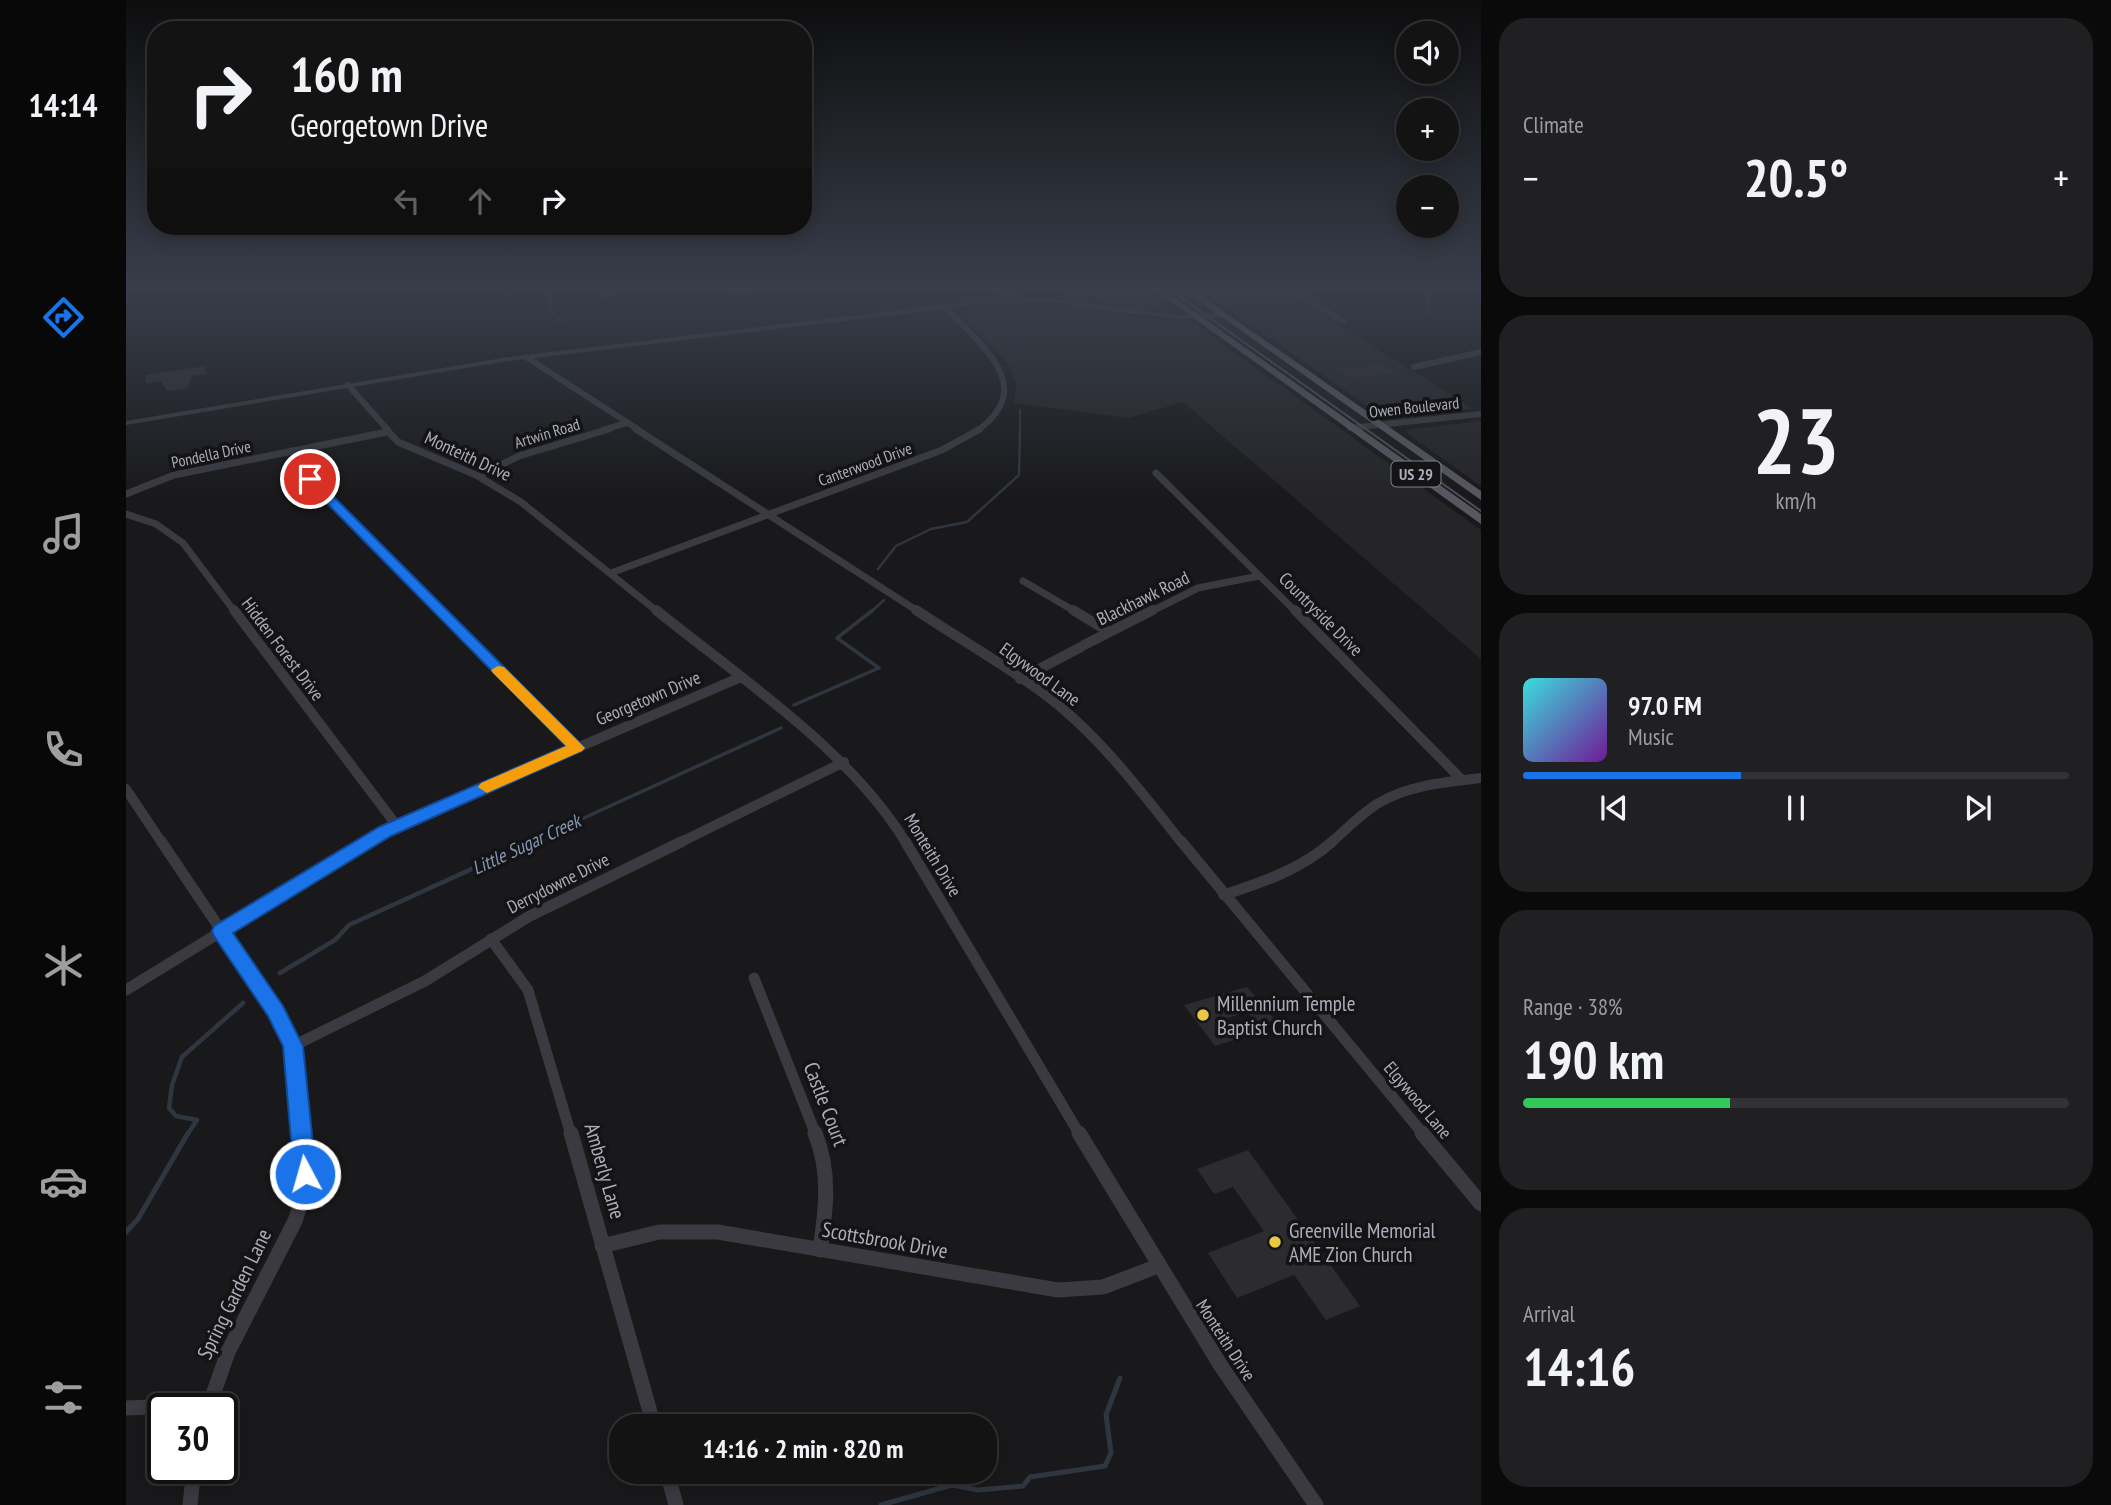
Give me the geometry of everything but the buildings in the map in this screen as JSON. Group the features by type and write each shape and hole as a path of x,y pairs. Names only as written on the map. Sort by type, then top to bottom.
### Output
{"main road":[{"name":"US 29","path":"1250,356 1481,520"},
{"name":"US 29","path":"1284,356 1481,496"}],"street":[{"path":"126,423 532,356"},
{"name":"Canterwood Drive","path":"611,573 950,447 976,432 998,412 1006,394 1001,370 989,356"},
{"path":"1414,367 1462,356"},
{"name":"Elgywood Lane","path":"526,357 1055,702 1085,730 1481,1204"},
{"name":"Monteith Drive","path":"348,385 387,432 405,445 478,476 531,509 844,762 874,796 903,838 1158,1266 1221,1366 1317,1505"},
{"name":"Owen Boulevard","path":"1350,428 1481,414"},
{"name":"Artwin Road","path":"478,476 519,456 627,423"},
{"name":"Pondella Drive","path":"126,494 174,475 387,432"},
{"path":"292,451 310,479 577,748"},
{"name":"Countryside Drive","path":"1156,473 1462,780"},
{"name":"Hidden Forest Drive","path":"126,514 156,524 183,543 397,826"},
{"name":"Blackhawk Road","path":"1020,678 1198,588 1259,576"},
{"path":"1023,581 1110,632"},
{"name":"Georgetown Drive","path":"126,990 344,855 397,826 741,677"},
{"name":"Derrydowne Drive","path":"293,1046 425,981 528,917 844,762"},
{"path":"1224,895 1261,883 1310,859 1356,819 1383,801 1422,786 1481,778"},
{"name":"Spring Garden Lane","path":"126,789 276,1012 293,1046 305,1174 303,1197 295,1221 228,1352 214,1393"},
{"name":"Amberly Lane","path":"491,939 528,990 534,1004 651,1414"},
{"name":"Castle Court","path":"754,978 824,1155 828,1190 820,1250"},
{"name":"Scottsbrook Drive","path":"602,1246 644,1233 666,1229 693,1229 1058,1290 1103,1287 1158,1266"},
{"path":"126,1408 147,1408"},
{"path":"190,1505 192,1484"},
{"path":"670,1484 676,1505"}],"shaded area":[{"path":"1000,356 1240,356 1481,530 1481,659 1183,402 1129,418 1014,403 1016,384 1009,366"},
{"path":"1296,356 1389,356 1473,409 1396,418 1379,414"},
{"path":"1481,421 1481,486 1405,430"}],"waterway":[{"name":"Little Sugar Creek","path":"1020,410 1020,429"},
{"name":"Little Sugar Creek","path":"878,569 896,546 931,529 967,522 1019,475 1020,429"},
{"name":"Little Sugar Creek","path":"871,612 884,600"},
{"name":"Little Sugar Creek","path":"794,705 879,668 837,638 873,610"},
{"name":"Little Sugar Creek","path":"529,843 781,728"},
{"name":"Little Sugar Creek","path":"280,973 335,940 349,925 533,841"},
{"name":"Little Sugar Creek","path":"187,1135 197,1120 176,1116 169,1108 172,1085 182,1057 243,1003"},
{"name":"Little Sugar Creek","path":"126,1232 138,1219 188,1133"},
{"path":"881,1505 952,1485 978,1490 1023,1486 1030,1477 1105,1466 1111,1453 1106,1415 1120,1378"}],"tram line":[{"path":"1264,356 1481,511"}],"slow traffic":[{"path":"487,787 577,748 498,670"}],"place":[{"name":"Millennium Temple Baptist Church","path":"1203,1015"},
{"name":"Greenville Memorial AME Zion Church","path":"1275,1242"}],"route":[{"path":"305,1174 293,1046 276,1012 221,931 385,831 577,748 310,479"}]}
